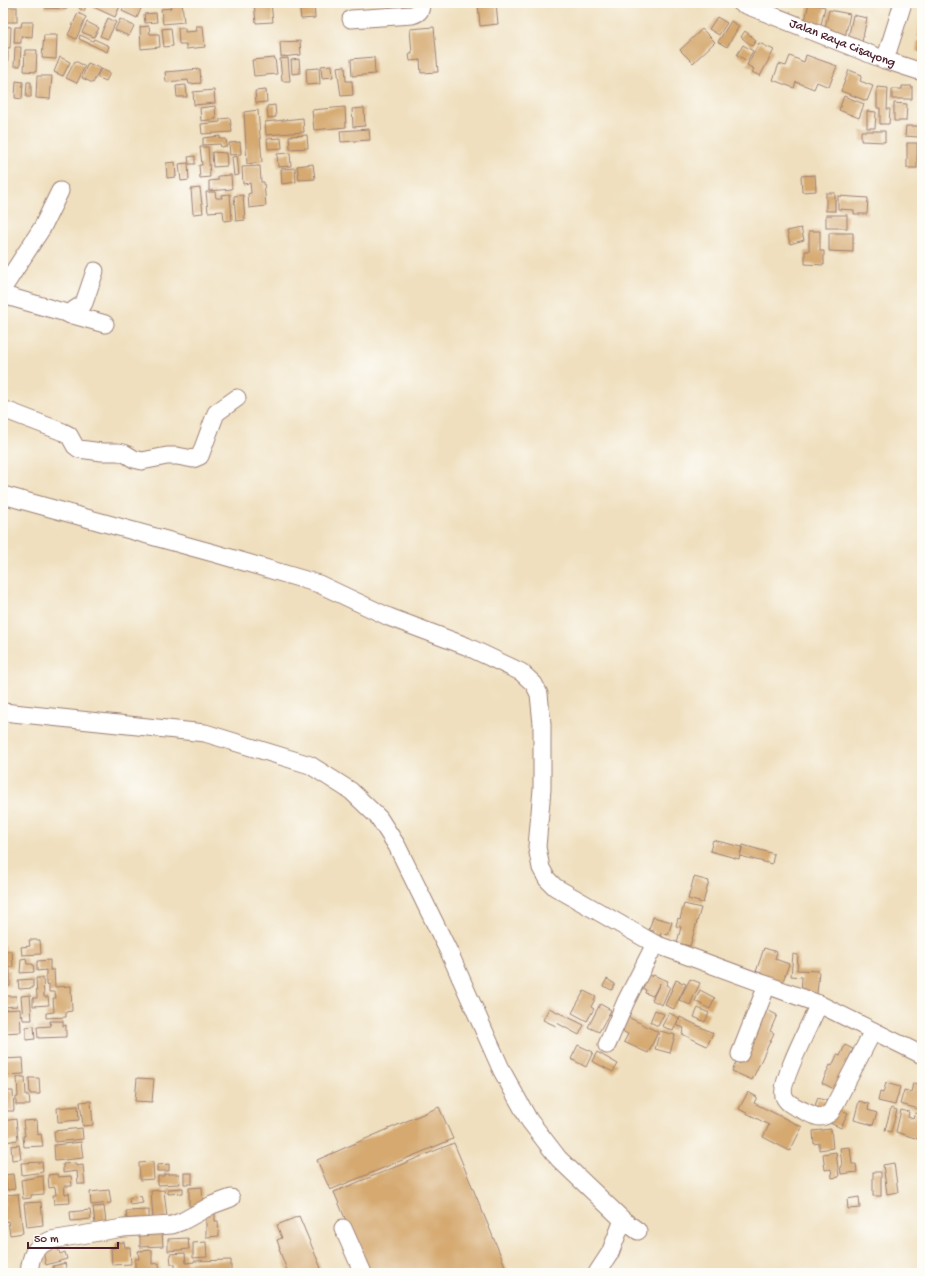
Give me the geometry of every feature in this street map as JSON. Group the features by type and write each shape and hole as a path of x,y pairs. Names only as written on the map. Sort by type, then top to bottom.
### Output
{"street":[{"path":"351,19 412,15 418,13 421,9 421,3"},
{"name":"Jalan Raya Cisayong","path":"741,3 885,60 922,72"},
{"path":"885,60 903,3"},
{"path":"3,288 42,228 60,191"},
{"path":"70,315 75,308 84,303 95,271"},
{"path":"3,295 105,324"},
{"path":"3,409 69,435 75,446 79,449 87,451 124,453 134,459 142,461 167,456 193,459 200,456 216,413 237,398"},
{"path":"3,495 319,584 389,617 466,646 521,672 534,684 539,694 542,724 542,789 537,847 541,868 547,879 555,886 655,944 819,1004 922,1055"},
{"path":"3,712 205,733 310,765 351,791 379,818 396,846 450,954 502,1071 529,1120 559,1159 623,1220 638,1231"},
{"path":"607,1045 626,1001 655,944"},
{"path":"740,1054 767,985"},
{"path":"819,1004 793,1061 784,1087 784,1096 787,1102 816,1117 826,1116 831,1112 873,1031"},
{"path":"29,1273 30,1263 34,1251 40,1244 51,1240 123,1228 172,1225 183,1221 212,1205 231,1198"},
{"path":"597,1273 610,1253 623,1220"},
{"path":"343,1228 363,1273"}],"building":[{"path":"45,3 68,3 67,9 45,8"},
{"path":"81,3 121,4 115,17 87,4 84,11 79,8"},
{"path":"125,3 136,3 142,6 137,18 122,11"},
{"path":"170,3 182,3 184,22 163,24 161,9 171,8"},
{"path":"254,3 271,3 273,22 256,23"},
{"path":"299,3 314,3 315,18 301,19"},
{"path":"478,3 496,3 498,24 480,26"},
{"path":"809,3 825,7 820,29 804,25"},
{"path":"3,7 17,7 17,22 3,22"},
{"path":"829,10 850,14 845,37 824,33"},
{"path":"78,13 86,17 76,39 68,35"},
{"path":"156,13 157,22 145,23 144,14"},
{"path":"853,15 867,18 862,42 848,39"},
{"path":"717,17 727,23 719,35 709,29"},
{"path":"108,18 116,22 108,39 100,36"},
{"path":"120,19 134,26 129,36 115,30"},
{"path":"731,21 739,26 727,47 718,42"},
{"path":"22,22 33,22 32,37 21,36 21,43 14,43 15,27 21,27"},
{"path":"87,22 99,28 94,37 82,32"},
{"path":"920,22 922,22 922,38 918,37"},
{"path":"3,26 11,27 10,48 3,48"},
{"path":"149,26 150,34 159,34 160,47 141,49 140,27"},
{"path":"196,26 203,26 205,47 186,49 186,44 179,44 178,28 185,28 185,32 197,31"},
{"path":"434,27 438,72 421,73 420,60 410,61 409,53 412,53 410,29"},
{"path":"171,28 173,46 164,47 162,29"},
{"path":"702,29 715,42 693,63 680,50"},
{"path":"745,31 756,40 752,46 741,37"},
{"path":"44,35 57,35 56,59 42,58"},
{"path":"80,35 93,41 94,39 109,46 107,52 79,39"},
{"path":"300,41 301,55 281,57 280,42"},
{"path":"918,41 922,41 922,52 916,51"},
{"path":"759,43 774,50 760,76 752,72 754,69 747,65"},
{"path":"743,45 753,51 747,61 737,55"},
{"path":"15,47 21,47 20,66 14,66"},
{"path":"25,50 37,50 36,72 24,71"},
{"path":"3,51 8,51 7,76 3,76"},
{"path":"806,55 837,66 829,87 817,82 814,89 796,82 794,88 773,80 779,64 786,66 790,56 804,62"},
{"path":"60,57 70,62 63,76 54,72"},
{"path":"374,57 375,74 352,76 351,59"},
{"path":"275,58 277,74 254,76 252,60"},
{"path":"288,58 290,81 282,81 280,59"},
{"path":"299,59 300,73 292,74 291,60"},
{"path":"75,61 85,66 77,83 66,78"},
{"path":"88,63 100,68 93,83 82,78"},
{"path":"332,65 333,77 322,78 321,66"},
{"path":"345,66 346,81 352,81 353,95 341,96 337,67"},
{"path":"319,68 320,84 307,85 306,69"},
{"path":"101,69 110,73 106,81 97,77"},
{"path":"200,69 201,83 189,84 188,80 166,82 165,72"},
{"path":"849,70 862,75 860,81 873,86 867,101 841,91"},
{"path":"37,76 52,76 50,99 36,98"},
{"path":"16,81 23,82 22,99 15,98"},
{"path":"27,82 31,82 31,97 26,97"},
{"path":"186,85 187,97 177,97 176,86"},
{"path":"902,86 912,86 912,99 892,99 892,89 902,89"},
{"path":"877,87 888,88 887,109 890,109 889,124 880,124 880,108 877,108"},
{"path":"214,90 215,103 194,105 193,92"},
{"path":"266,90 267,102 256,103 255,91"},
{"path":"844,96 864,104 859,118 839,110"},
{"path":"894,103 907,104 906,121 894,121"},
{"path":"275,105 276,117 268,118 267,106"},
{"path":"215,106 216,119 201,121 200,108"},
{"path":"345,107 346,127 314,130 312,110"},
{"path":"364,108 365,126 353,127 352,109"},
{"path":"258,110 262,162 247,164 244,112"},
{"path":"867,111 876,112 875,128 867,128"},
{"path":"230,118 232,132 202,134 201,124 220,122 220,119"},
{"path":"303,118 304,132 266,135 265,122"},
{"path":"906,126 918,126 918,137 905,136"},
{"path":"369,129 370,140 341,142 340,131"},
{"path":"861,131 885,131 885,142 861,141"},
{"path":"307,135 308,148 290,149 289,136"},
{"path":"220,136 220,139 226,139 227,146 221,147 220,144 203,145 203,138"},
{"path":"281,138 282,148 268,149 267,139"},
{"path":"240,142 241,154 230,155 229,143"},
{"path":"907,143 917,143 917,168 907,168"},
{"path":"200,147 208,147 210,177 200,178 199,165 202,165"},
{"path":"212,152 226,153 227,166 213,167"},
{"path":"290,153 291,166 278,167 277,154"},
{"path":"195,156 195,164 189,164 188,157"},
{"path":"237,156 239,175 234,176 232,157"},
{"path":"175,162 176,177 167,178 166,163"},
{"path":"188,163 189,180 181,181 179,164"},
{"path":"313,164 315,179 299,180 297,166"},
{"path":"260,166 261,182 264,182 266,206 249,208 248,194 251,193 250,183 243,184 242,167"},
{"path":"295,168 296,182 282,184 281,169"},
{"path":"231,175 232,189 209,191 209,181 218,180 218,176"},
{"path":"815,175 816,191 802,192 801,176"},
{"path":"200,188 203,213 193,214 191,189"},
{"path":"206,192 215,192 216,198 222,198 221,195 230,194 232,220 224,221 223,211 208,212"},
{"path":"826,193 835,193 835,211 826,211"},
{"path":"243,195 245,220 236,221 234,196"},
{"path":"838,196 868,198 867,214 854,214 854,210 838,209"},
{"path":"826,215 847,215 847,228 826,228"},
{"path":"801,228 804,240 790,244 787,231"},
{"path":"809,231 820,231 820,251 824,251 824,265 805,264 805,251 809,251"},
{"path":"829,233 853,233 853,252 829,251"},
{"path":"713,840 742,847 739,859 710,851"},
{"path":"743,845 774,854 772,864 740,856"},
{"path":"694,877 709,881 703,903 688,899"},
{"path":"684,904 701,908 690,946 677,943 681,927 676,926 678,918 680,919"},
{"path":"653,917 672,922 668,935 661,933 659,940 652,938 654,931 649,930"},
{"path":"29,940 40,940 41,954 22,955 21,947 30,946"},
{"path":"3,945 5,951 12,951 13,967 3,967"},
{"path":"764,948 777,952 775,959 789,964 781,987 754,978"},
{"path":"793,954 798,955 797,970 819,971 817,994 801,993 802,977 791,976"},
{"path":"26,958 27,964 33,964 34,972 20,973 21,959"},
{"path":"50,960 50,970 54,970 55,987 71,986 72,1011 66,1012 66,1017 46,1018 46,1013 54,1012 53,998 56,998 55,992 49,992 49,984 46,985 46,970 37,971 37,961"},
{"path":"10,970 10,986 3,987 3,971"},
{"path":"646,973 652,977 653,975 668,981 666,985 670,987 662,1005 652,1000 660,983 653,996 645,993 646,990 640,987"},
{"path":"36,978 43,978 44,997 48,997 49,1005 33,1006 33,998 37,998"},
{"path":"33,979 33,988 19,989 18,980"},
{"path":"607,979 615,984 612,990 603,986"},
{"path":"690,979 700,983 690,1005 679,1000"},
{"path":"676,980 686,984 674,1009 665,1005"},
{"path":"700,990 715,998 710,1009 695,1001"},
{"path":"584,991 596,997 591,1007 594,1009 587,1021 572,1013"},
{"path":"30,995 32,1020 23,1020 21,996"},
{"path":"3,996 16,996 17,1006 3,1007"},
{"path":"600,1004 611,1010 599,1032 588,1027"},
{"path":"549,1008 584,1025 579,1035 557,1023 556,1026 543,1020"},
{"path":"698,1008 709,1013 705,1022 694,1017"},
{"path":"20,1009 21,1032 3,1033 3,1010"},
{"path":"765,1009 777,1015 770,1031 774,1033 752,1080 732,1071 736,1062 740,1064"},
{"path":"655,1010 664,1014 658,1026 650,1022"},
{"path":"669,1013 679,1018 673,1031 662,1026"},
{"path":"624,1015 658,1032 648,1053 624,1042 628,1034 618,1029"},
{"path":"680,1017 713,1033 707,1046 682,1034 684,1028 676,1025"},
{"path":"50,1021 63,1021 63,1026 66,1025 66,1037 38,1038 37,1027 51,1026"},
{"path":"34,1026 35,1039 26,1040 26,1027"},
{"path":"660,1031 675,1035 670,1053 655,1049"},
{"path":"578,1045 593,1052 586,1067 571,1059"},
{"path":"845,1045 853,1049 834,1089 822,1083 830,1065 832,1066 837,1055 840,1056"},
{"path":"597,1052 618,1064 613,1072 592,1061"},
{"path":"23,1058 24,1074 3,1075 3,1059"},
{"path":"17,1077 25,1077 26,1096 29,1096 30,1105 16,1105 16,1097 18,1097"},
{"path":"29,1078 39,1078 40,1094 30,1094"},
{"path":"137,1078 154,1079 152,1102 135,1101"},
{"path":"886,1083 900,1087 895,1105 878,1101 880,1092 883,1093"},
{"path":"913,1083 922,1085 922,1098 919,1109 900,1104 904,1090 911,1092"},
{"path":"3,1091 13,1091 14,1111 3,1111"},
{"path":"748,1092 757,1097 754,1103 802,1127 790,1151 763,1137 769,1125 739,1109"},
{"path":"818,1098 827,1101 821,1114 813,1110"},
{"path":"91,1101 93,1125 83,1126 80,1102"},
{"path":"859,1101 869,1104 868,1110 877,1113 873,1125 854,1120"},
{"path":"78,1106 79,1120 58,1122 57,1108"},
{"path":"439,1107 453,1139 330,1190 317,1160"},
{"path":"837,1108 848,1113 841,1128 830,1123"},
{"path":"891,1108 897,1110 891,1132 885,1130"},
{"path":"901,1110 909,1112 908,1117 913,1119 915,1113 922,1115 922,1125 918,1139 896,1132"},
{"path":"16,1119 18,1140 5,1142 3,1121"},
{"path":"37,1120 38,1135 41,1134 43,1146 24,1147 23,1136 25,1136 23,1121"},
{"path":"82,1128 83,1139 55,1142 54,1131"},
{"path":"831,1129 833,1148 819,1150 819,1143 814,1144 813,1131"},
{"path":"81,1142 83,1158 55,1161 54,1145"},
{"path":"454,1143 508,1273 368,1273 334,1192"},
{"path":"19,1145 21,1159 12,1160 11,1146"},
{"path":"850,1147 852,1164 856,1164 857,1172 841,1174 840,1166 842,1166 840,1148"},
{"path":"836,1152 839,1177 832,1178 831,1169 825,1170 823,1154"},
{"path":"42,1162 43,1172 22,1175 21,1163"},
{"path":"153,1162 154,1179 140,1180 139,1163"},
{"path":"76,1163 76,1166 83,1165 85,1184 78,1184 77,1171 63,1173 63,1164"},
{"path":"894,1163 898,1192 887,1194 883,1165"},
{"path":"169,1164 169,1171 157,1171 157,1165"},
{"path":"873,1172 881,1172 881,1196 873,1196"},
{"path":"184,1173 192,1173 192,1184 184,1184"},
{"path":"13,1174 15,1189 7,1190 5,1175"},
{"path":"57,1174 58,1177 71,1176 72,1186 64,1186 65,1194 69,1193 70,1203 54,1204 53,1195 56,1195 55,1187 49,1188 48,1175"},
{"path":"164,1174 179,1174 180,1184 158,1185 158,1176 164,1176"},
{"path":"43,1176 44,1194 31,1195 31,1198 23,1199 21,1180"},
{"path":"202,1187 203,1206 189,1206 189,1188"},
{"path":"183,1188 183,1193 168,1194 168,1189"},
{"path":"109,1190 111,1203 91,1205 90,1192"},
{"path":"164,1190 167,1218 153,1219 151,1191"},
{"path":"18,1194 23,1233 10,1235 8,1221 3,1222 3,1205 6,1205 4,1195"},
{"path":"141,1196 143,1203 130,1205 129,1198"},
{"path":"859,1197 860,1208 848,1209 847,1199"},
{"path":"41,1202 43,1225 27,1227 24,1203"},
{"path":"104,1206 106,1223 95,1224 93,1207"},
{"path":"90,1210 91,1219 71,1221 70,1212"},
{"path":"149,1210 149,1221 138,1222 137,1218 127,1219 126,1211"},
{"path":"206,1212 215,1212 215,1221 218,1221 219,1236 206,1237"},
{"path":"299,1216 321,1268 309,1273 288,1273 279,1249 277,1240 282,1238 277,1225"},
{"path":"162,1232 163,1246 140,1247 140,1233"},
{"path":"188,1238 189,1249 168,1251 168,1239"},
{"path":"124,1242 125,1247 130,1247 131,1264 112,1265 111,1248 115,1248 115,1243"},
{"path":"206,1242 207,1257 193,1258 193,1243"},
{"path":"56,1243 60,1254 65,1252 67,1259 46,1265 42,1247"},
{"path":"152,1250 152,1264 159,1263 160,1273 135,1273 135,1259 139,1259 138,1251"},
{"path":"185,1253 186,1263 194,1261 231,1260 231,1271 175,1273 175,1264 171,1264 170,1254"},
{"path":"65,1263 67,1271 54,1273 53,1266"}]}
